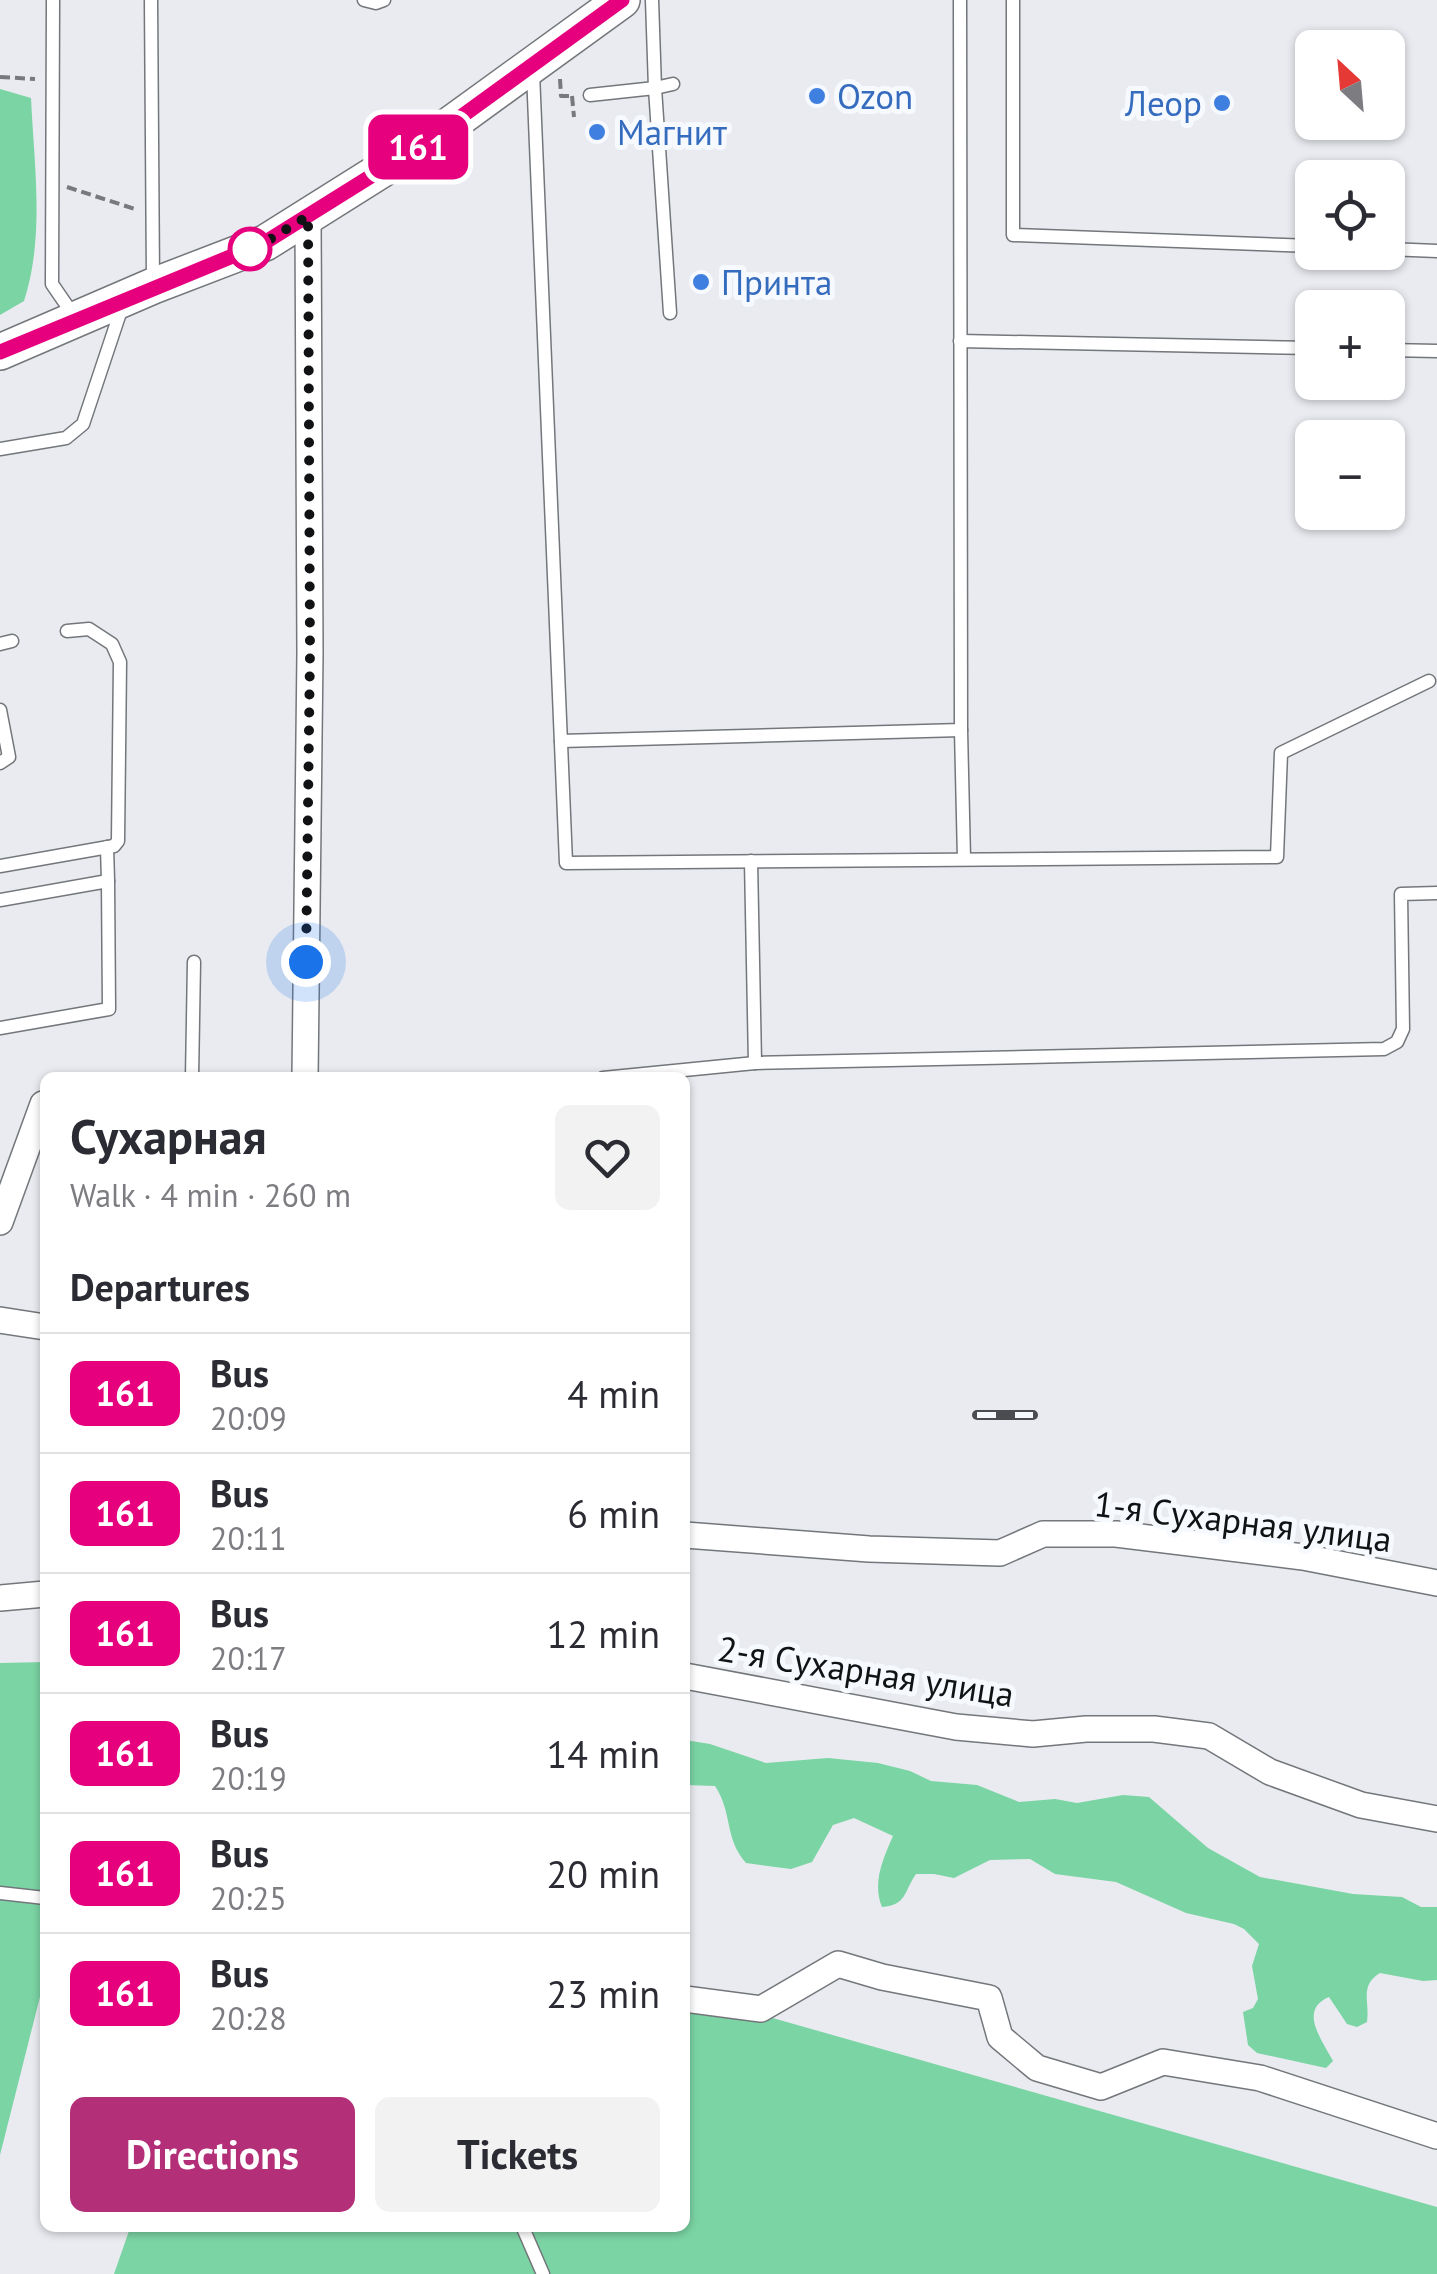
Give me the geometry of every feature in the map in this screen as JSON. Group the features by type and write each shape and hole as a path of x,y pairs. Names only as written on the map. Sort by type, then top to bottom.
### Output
{"street":[{"path":"0,352 264,243 546,68 622,0"},
{"path":"305,1072 310,652 308,216"},
{"path":"0,1222 40,1110"},
{"path":"0,1320 40,1327"},
{"name":"1-я Сухарная улица","path":"690,1535 870,1549 1000,1553 1044,1534 1116,1534 1302,1557 1437,1583"},
{"path":"0,1598 40,1594"},
{"name":"2-я Сухарная улица","path":"690,1677 956,1727 1033,1734 1154,1729 1209,1736 1270,1772 1361,1805 1437,1818"},
{"path":"690,2000 760,2009 838,1964 988,1998 1000,2037 1037,2068 1102,2087 1162,2062 1260,2078 1437,2136"}],"lane":[{"path":"52,0 52,284 76,318"},
{"path":"0,449 66,438 83,424 139,292 152,215 151,0"},
{"path":"364,0 384,0"},
{"path":"652,0 654,88 670,313"},
{"path":"960,0 964,859"},
{"path":"1012,0 1013,235 1295,245"},
{"path":"546,68 566,863 1277,856 1281,753 1429,681"},
{"path":"580,96 672,84"},
{"path":"1405,250 1437,251"},
{"path":"960,340 1295,348"},
{"path":"1405,350 1437,351"},
{"path":"0,866 107,848 118,841 120,662 112,644 89,629 67,631"},
{"path":"0,710 9,757 0,763"},
{"path":"560,740 962,730"},
{"path":"0,1028 109,1009 107,848"},
{"path":"751,861 755,1063"},
{"path":"0,900 108,881"},
{"path":"664,1072 755,1063 1384,1050 1397,1042 1402,1029 1401,894 1437,893"},
{"path":"192,1072 194,962"},
{"path":"0,1893 40,1897"},
{"path":"525,2232 544,2274"}],"path":[{"path":"546,68 561,96 580,96 574,117"},
{"path":"0,77 53,79"},
{"path":"52,183 152,215"}],"green space":[{"path":"0,89 31,98 36,226 24,301 0,315"},
{"path":"40,1662 40,1997 0,2155 0,1663"},
{"path":"690,1741 766,1763 828,1758 878,1763 931,1781 977,1785 1019,1802 1055,1799 1077,1803 1123,1795 1149,1797 1208,1848 1260,1877 1353,1894 1402,1897 1421,1907 1437,1907 1437,1980 1380,1973 1367,1989 1367,2022 1357,2027 1347,2024 1329,1997 1320,2003 1315,2010 1315,2026 1333,2061 1326,2068 1257,2053 1248,2045 1243,2012 1253,2008 1258,1999 1252,1966 1259,1944 1234,1924 1186,1913 1116,1882 1055,1874 1030,1859 990,1860 954,1878 916,1874 901,1900 882,1907 878,1880 893,1836 854,1818 833,1825 812,1862 791,1869 746,1863 734,1844 715,1786 690,1785"},
{"path":"690,1994 1437,2207 1437,2274 114,2274 129,2232 690,2232"}],"railway":[{"path":"977,1415 1033,1415"}],"bus line":[{"name":"161","path":"0,352 264,243 429,140 622,0"}],"place":[{"name":"Ozon","path":"817,96"},
{"name":"Леор","path":"1222,103"},
{"name":"Магнит","path":"597,132"},
{"name":"Принта","path":"701,282"}],"route":[{"path":"250,249 244,251 308,216 310,652 306,962"}]}
